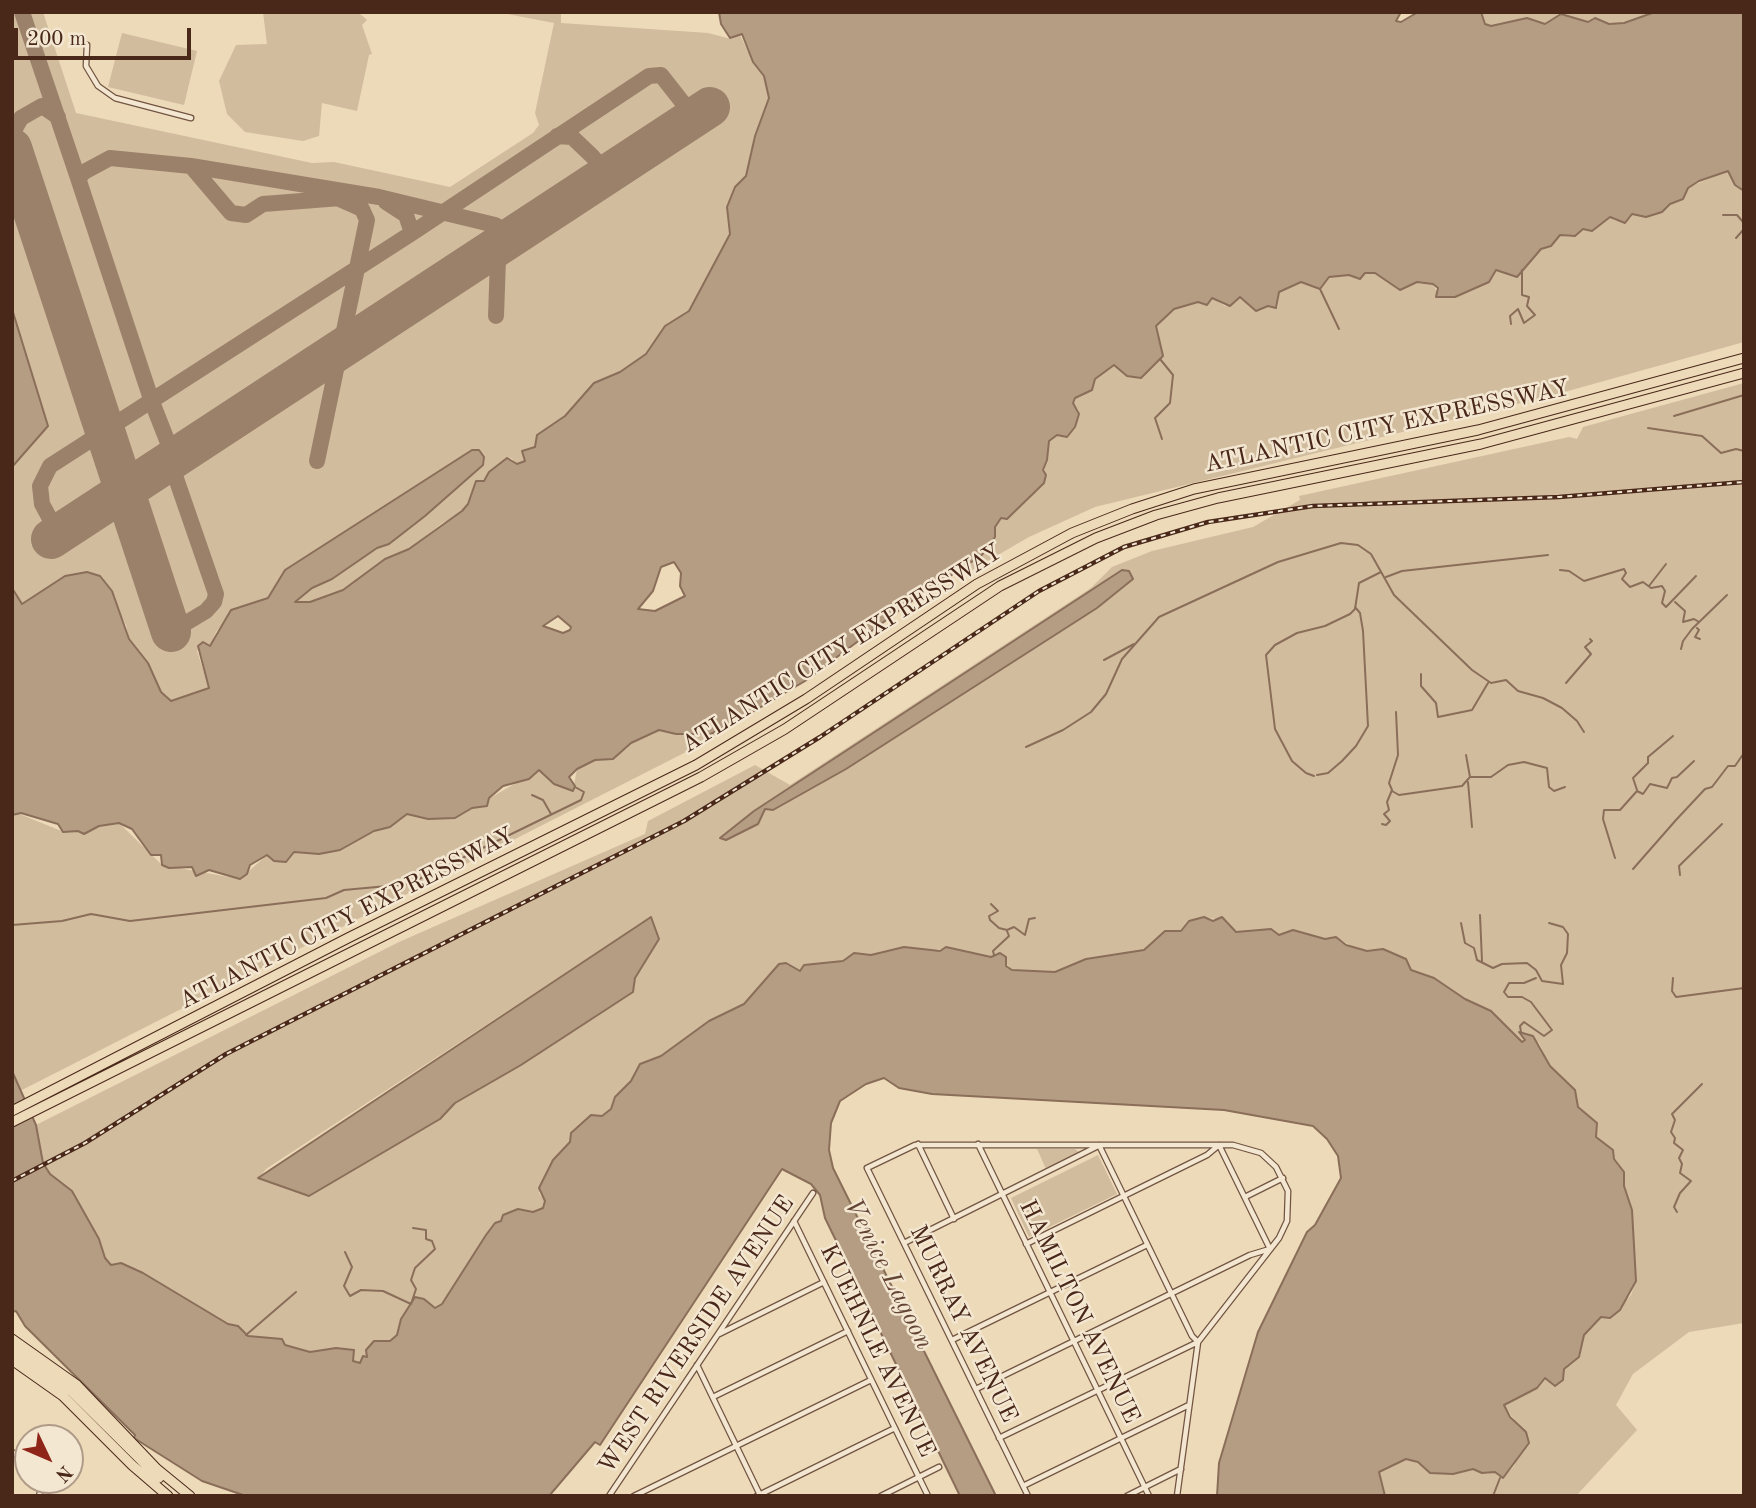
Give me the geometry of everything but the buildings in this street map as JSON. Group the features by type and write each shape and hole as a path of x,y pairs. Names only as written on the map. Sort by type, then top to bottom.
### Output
{"highway":[{"name":"ATLANTIC CITY EXPRESSWAY","path":"12,1122 58,1093 348,938 696,765 806,699 986,579 1082,529 1194,489 1478,430 1744,359"},
{"name":"ATLANTIC CITY EXPRESSWAY","path":"12,1111 58,1093 701,777 785,729 1000,586 1096,538 1156,515 1218,498 1481,444 1744,373"},
{"path":"12,1339 76,1385 156,1469 190,1496"},
{"path":"12,1349 71,1391 139,1462 183,1496"},
{"path":"12,1360 63,1396 132,1465 168,1496"}],"street":[{"path":"87,45 86,66 98,86 115,98 191,118"},
{"path":"954,1219 918,1144 1245,1147 1261,1153 1283,1178 1288,1196 1288,1216 1282,1232 1198,1342 999,1438"},
{"name":"MURRAY AVENUE","path":"918,1144 867,1168 1028,1496"},
{"name":"HAMILTON AVENUE","path":"977,1144 1149,1496"},
{"path":"904,1243 1099,1145"},
{"path":"1099,1145 1192,1336 1198,1342"},
{"path":"1026,1244 1212,1152 1219,1145"},
{"path":"1219,1145 1270,1249"},
{"path":"1245,1197 1283,1178"},
{"name":"WEST RIVERSIDE AVENUE","path":"609,1496 813,1193"},
{"name":"KUEHNLE AVENUE","path":"794,1221 928,1496"},
{"path":"952,1340 1147,1245"},
{"path":"975,1389 1250,1255 1270,1249"},
{"path":"718,1334 824,1282"},
{"path":"713,1397 848,1331"},
{"path":"1177,1496 1198,1342"},
{"path":"697,1365 759,1495 895,1428"},
{"path":"634,1496 871,1380"},
{"path":"1023,1486 1189,1405"},
{"path":"880,1496 939,1466"},
{"path":"1126,1496 1181,1469"}],"shaded area":[{"path":"12,12 43,12 76,113 312,163 334,162 450,187 533,133 539,125 535,113 554,23 497,12 561,12 561,23 708,33 731,39 739,33 753,62 764,76 769,98 754,136 746,176 735,187 727,207 730,234 689,311 667,324 646,354 620,372 594,383 565,416 537,435 535,447 525,449 525,461 517,464 511,458 501,462 473,490 468,504 459,514 441,524 409,549 385,559 343,590 310,602 295,602 312,588 332,579 377,548 389,544 425,516 478,470 475,450 282,573 268,598 235,608 216,632 210,646 204,642 197,651 209,688 171,701 160,690 129,639 126,625 100,576 87,572 70,575 22,604 12,588 12,467 48,426 12,309"},
{"path":"263,12 358,12 367,20 362,25 372,54 369,55 357,111 322,103 319,136 303,141 245,132 227,114 219,81 236,45 267,44"},
{"path":"719,12 1401,12 1396,21 1401,22 1418,12 1481,12 1485,24 1491,26 1527,18 1545,24 1561,14 1588,22 1595,18 1609,24 1624,23 1655,12 1744,12 1744,191 1735,185 1728,171 1699,181 1688,188 1683,199 1670,204 1662,212 1646,217 1632,214 1625,223 1610,217 1592,231 1583,229 1575,236 1560,235 1551,246 1541,249 1517,277 1496,270 1489,282 1455,297 1436,297 1438,288 1433,284 1417,282 1400,290 1375,273 1365,273 1360,279 1349,275 1329,277 1320,289 1301,282 1279,292 1276,308 1268,306 1256,311 1240,297 1230,306 1212,298 1207,305 1198,302 1174,309 1156,326 1163,356 1141,378 1127,376 1114,365 1095,379 1092,390 1075,398 1073,403 1079,414 1075,427 1067,437 1057,435 1049,441 1043,470 1046,475 1044,483 1007,519 1001,518 995,527 995,537 982,555 909,603 805,681 744,717 711,734 676,734 659,730 631,743 613,759 595,760 577,769 569,777 575,786 573,791 554,784 539,770 529,779 503,786 489,798 487,806 472,808 455,818 428,819 407,814 390,827 374,831 340,850 319,854 294,852 286,862 274,861 267,855 250,865 247,874 240,879 209,870 196,876 192,867 169,868 162,865 161,855 151,855 132,829 119,823 99,826 84,834 78,831 63,832 58,824 21,813 12,815 12,588 22,604 65,576 87,572 100,576 112,591 129,639 148,663 161,692 171,701 209,688 198,646 203,642 210,646 231,610 268,598 285,570 472,450 479,450 484,457 483,465 425,516 389,544 377,548 332,579 312,588 295,602 310,602 343,590 385,559 409,549 462,511 468,504 476,481 484,481 489,472 507,458 517,464 525,461 522,451 535,447 537,435 565,416 594,383 620,372 646,354 665,326 689,311 730,234 727,207 735,187 746,176 755,136 769,98 764,76 753,62 742,34 730,38 721,24","holes":["674,562 681,573 680,586 685,596 655,611 638,609 653,591 661,567","558,616 571,627 570,630 563,633 543,626"]},
{"path":"1481,12 1655,12 1621,24 1609,24 1593,18 1588,22 1564,14 1545,24 1526,18 1491,26 1485,24"},
{"path":"122,33 197,51 184,105 108,87"},
{"path":"1728,171 1732,180 1744,191 1744,342 1550,396 1095,507 1029,537 960,577 958,572 983,555 993,541 995,527 1001,518 1009,518 1042,485 1049,441 1057,435 1064,437 1078,418 1079,411 1073,403 1075,398 1093,388 1095,379 1114,364 1141,378 1162,356 1156,326 1174,309 1198,302 1204,305 1212,298 1225,306 1240,297 1261,310 1268,306 1274,308 1278,307 1279,292 1301,282 1320,289 1329,277 1349,275 1358,279 1365,273 1375,272 1400,290 1417,282 1433,284 1437,292 1455,297 1489,282 1496,270 1517,277 1541,249 1553,245 1560,235 1570,237 1610,217 1616,221 1630,218 1632,214 1665,210 1670,204 1683,199 1689,187"},
{"path":"12,309 48,426 12,467"},
{"path":"1744,383 1744,1323 1689,1332 1633,1374 1616,1405 1637,1430 1576,1496 1385,1496 1379,1472 1406,1459 1418,1461 1436,1474 1453,1474 1473,1469 1485,1474 1495,1472 1503,1478 1514,1466 1522,1431 1504,1405 1537,1388 1545,1378 1553,1386 1564,1378 1564,1369 1580,1357 1584,1335 1601,1317 1610,1318 1631,1295 1636,1281 1632,1210 1624,1186 1624,1172 1614,1159 1613,1150 1596,1137 1597,1123 1578,1107 1575,1090 1550,1066 1539,1043 1521,1032 1519,1034 1525,1040 1522,1042 1491,1011 1465,999 1437,980 1411,970 1399,957 1381,949 1368,951 1355,948 1337,938 1325,939 1293,930 1279,935 1263,930 1236,932 1227,921 1204,917 1189,921 1181,931 1161,935 1144,950 1086,959 1055,972 1012,970 997,953 992,957 951,948 925,951 904,947 871,955 854,953 843,961 802,967 800,971 786,963 777,965 744,1004 709,1021 661,1056 643,1062 624,1090 615,1097 611,1109 602,1116 589,1116 572,1131 570,1142 553,1160 540,1185 539,1193 545,1201 543,1207 533,1212 503,1215 501,1221 495,1223 486,1235 442,1304 435,1308 424,1299 408,1307 397,1335 390,1341 374,1341 366,1350 367,1357 361,1363 353,1361 354,1350 336,1348 310,1352 285,1345 277,1338 248,1336 238,1326 228,1324 122,1263 113,1266 105,1258 99,1239 72,1192 50,1174 43,1163 36,1125 399,942 645,834 648,821 755,765 790,785 1091,588 1112,567 1152,551 1253,527 1300,500 1299,496 1569,437 1577,439 1583,427","holes":["651,917 659,939 635,979 633,992 521,1065 455,1103 440,1119 291,1189 259,1178 266,1169"]},
{"path":"1122,570 1129,571 1133,579 1097,608 846,769 773,810 765,809 758,824 726,840 720,838 754,811"},
{"path":"727,725 728,728 686,752 18,1092 12,1081 12,811 64,832 119,823 162,865 240,879 267,855 286,862 294,852 340,850 407,814 455,818 539,770 573,790 577,769 659,730 711,734"},
{"path":"651,917 659,939 635,978 633,992 521,1065 455,1103 440,1119 309,1196 258,1178"},
{"path":"1204,917 1213,921 1222,917 1236,932 1271,929 1279,935 1293,930 1325,939 1336,937 1346,945 1367,951 1383,949 1406,959 1411,970 1434,978 1465,999 1491,1011 1522,1042 1525,1040 1519,1032 1533,1036 1550,1066 1575,1090 1578,1107 1597,1123 1596,1137 1613,1150 1614,1159 1624,1172 1624,1186 1632,1210 1636,1281 1620,1310 1610,1318 1601,1317 1584,1335 1579,1357 1564,1369 1563,1380 1555,1386 1545,1378 1537,1388 1504,1405 1510,1417 1526,1432 1529,1443 1503,1478 1495,1472 1482,1473 1473,1469 1453,1474 1430,1473 1418,1462 1406,1459 1379,1472 1385,1496 1217,1496 1219,1463 1258,1332 1307,1232 1315,1225 1341,1178 1338,1156 1327,1139 1313,1126 1224,1110 932,1094 899,1088 884,1078 866,1084 840,1101 831,1123 829,1150 833,1168 996,1496 960,1496 825,1218 820,1195 811,1184 782,1169 600,1445 595,1442 549,1496 246,1496 202,1481 134,1438 135,1435 25,1326 16,1311 12,1312 12,1071 36,1125 43,1163 50,1174 72,1191 111,1265 121,1263 143,1273 228,1324 238,1326 248,1336 282,1339 285,1345 310,1352 336,1348 354,1350 353,1361 360,1363 363,1356 367,1357 366,1350 374,1341 390,1341 397,1335 401,1319 415,1297 424,1299 435,1308 442,1304 486,1235 495,1223 501,1221 503,1215 518,1209 533,1212 543,1208 545,1201 539,1188 553,1160 570,1142 571,1133 591,1115 602,1116 611,1109 615,1097 631,1081 640,1064 661,1056 709,1021 744,1004 779,964 786,963 800,971 804,965 843,961 854,953 871,955 904,947 940,951 946,947 991,957 1000,953 1006,957 1006,966 1012,970 1055,972 1086,959 1144,950 1165,931 1181,931 1189,921"},
{"path":"1037,1149 1075,1149 1079,1152 1046,1169"},
{"path":"1098,1155 1117,1194 1029,1237 1011,1198"}],"waterway":[{"path":"1723,215 1737,215 1743,222"},
{"path":"1744,217 1744,224"},
{"path":"1736,238 1744,229"},
{"path":"1511,324 1510,316 1518,309 1524,323 1535,315 1527,306 1529,297 1522,295 1522,270"},
{"path":"1320,289 1339,329"},
{"path":"1160,359 1173,375 1170,403 1155,418 1162,439"},
{"path":"1674,416 1744,395"},
{"path":"1648,428 1702,436 1721,453 1736,449 1744,451"},
{"path":"1026,747 1063,730 1091,712 1106,694 1122,659 1159,617 1278,562 1341,543 1358,545 1371,554 1394,595 1472,670 1491,683 1506,680 1518,691 1543,698 1562,708 1577,721 1584,732"},
{"path":"1386,577 1402,571 1548,555"},
{"path":"1649,586 1666,564"},
{"path":"1560,570 1569,571 1584,581 1624,569 1626,573 1622,579 1630,587 1643,582 1651,588 1662,586 1665,591 1662,603 1666,607 1696,576"},
{"path":"1314,776 1292,761 1275,729 1266,655 1275,645 1297,633 1325,626 1350,614 1355,609 1359,583 1381,572"},
{"path":"1681,649 1683,641 1692,629 1727,595"},
{"path":"1675,602 1685,611 1683,622 1694,619 1699,622"},
{"path":"1317,775 1328,773 1342,761 1356,746 1368,726 1363,631 1360,613 1355,607"},
{"path":"1697,628 1699,630 1695,637 1700,639"},
{"path":"1566,683 1591,654 1585,647 1592,641 1590,639"},
{"path":"1104,660 1134,644"},
{"path":"1421,674 1421,686 1436,703 1438,717 1472,710 1488,683"},
{"path":"1382,824 1386,825 1390,821 1384,814 1389,810 1387,802 1392,790 1389,783 1398,755 1396,712"},
{"path":"1637,790 1633,778 1648,763 1648,757 1673,736"},
{"path":"1633,869 1705,789 1712,787 1728,766 1735,766 1744,753"},
{"path":"1392,791 1399,795 1462,786 1470,777 1466,755"},
{"path":"1615,858 1603,819 1604,810 1620,810 1637,791 1643,794 1650,784 1667,788 1672,778 1677,777 1694,761"},
{"path":"1470,777 1491,777 1508,765 1524,762 1547,768 1549,787 1554,791 1565,787"},
{"path":"1468,782 1472,827"},
{"path":"12,925 62,921 91,914 130,921 326,898 344,890 409,884 581,800 584,792 575,787"},
{"path":"532,795 543,800 551,814"},
{"path":"1680,875 1679,866 1722,824"},
{"path":"991,904 998,911 989,916 990,920 999,928 1007,930 1014,927 1025,935 1029,919 1035,918"},
{"path":"1480,915 1482,961"},
{"path":"1461,923 1465,943 1474,948 1477,960 1493,968 1502,964 1527,963 1536,970 1542,981 1563,984 1561,965 1567,953 1568,934 1563,927 1549,923"},
{"path":"994,955 993,951 1009,936 1007,931"},
{"path":"1521,1032 1520,1026 1524,1022 1544,1036 1552,1030 1531,1002 1522,997 1508,997 1504,992 1509,983 1524,983 1536,978"},
{"path":"1673,978 1672,991 1676,997 1744,988"},
{"path":"1677,1212 1674,1207 1680,1193 1691,1181 1680,1173 1682,1164 1679,1158 1683,1150 1674,1143 1675,1138 1671,1132 1675,1120 1672,1114 1702,1084"},
{"path":"345,1252 352,1267 344,1286 350,1296 361,1290 383,1291 411,1304 416,1289 411,1280 415,1268 435,1249 432,1241 426,1239 426,1230 413,1228"},
{"path":"246,1335 296,1292"},
{"path":"1493,1496 1500,1478"}],"taxiway":[{"path":"22,12 78,178"},
{"path":"66,529 49,517 42,504 40,486 50,466 412,233 649,76 661,75 694,117"},
{"path":"12,134 21,118 42,106 58,117"},
{"path":"557,136 572,137 592,156 601,166 599,180"},
{"path":"171,632 206,611 214,602 216,594 170,461 172,453 152,402 78,178 84,172 110,158 191,166 379,197 495,225 502,229 505,241 498,259 496,316"},
{"path":"191,166 231,213 246,215 263,204 341,198"},
{"path":"317,461 367,220 362,209 337,198"},
{"path":"386,202 406,215 412,233"}],"runway":[{"path":"51,539 710,107"},
{"path":"12,148 171,632"}],"railway":[{"path":"12,1181 85,1143 226,1054 684,821 820,737 1039,591 1124,547 1208,522 1313,506 1559,497 1744,482"}],"water label":[{"name":"Venice Lagoon","path":"888,1274"}]}
